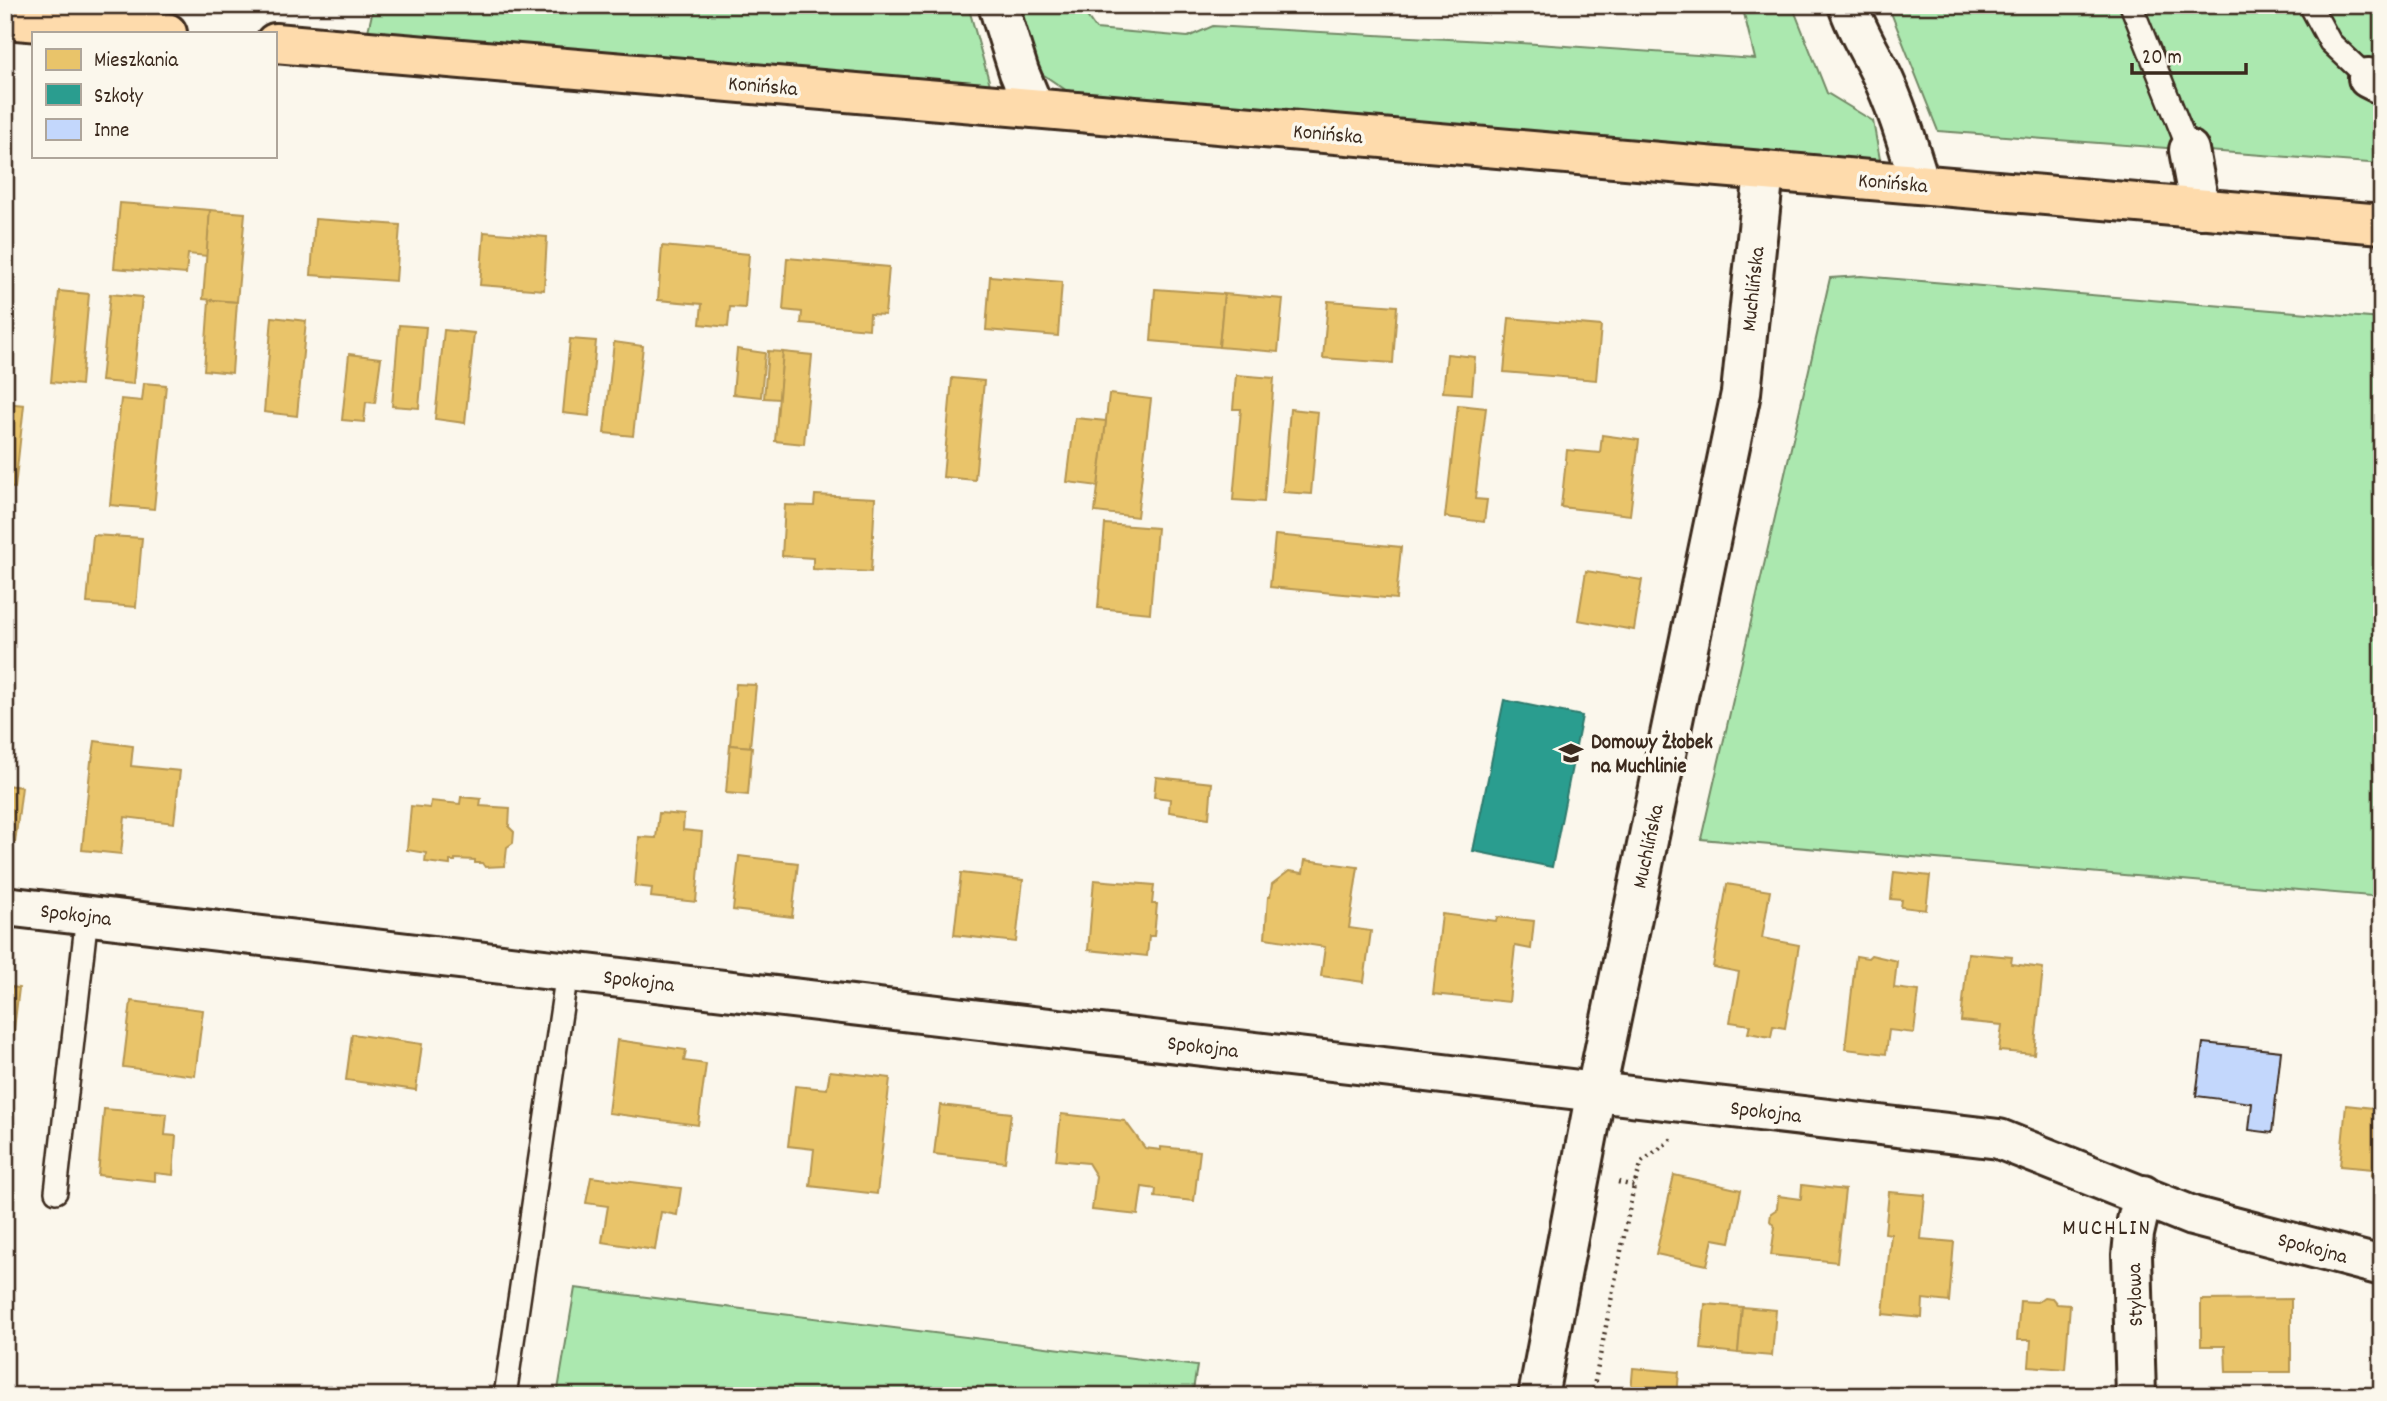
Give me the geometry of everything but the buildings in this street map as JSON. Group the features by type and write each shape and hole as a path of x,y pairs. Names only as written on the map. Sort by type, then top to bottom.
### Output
{"main road":[{"path":"5,19 155,32"},
{"name":"Konińska","path":"276,43 2382,224"}],"street":[{"path":"998,5 1019,72 1034,108"},
{"path":"1848,5 1856,30 1879,70 1906,136 1920,184"},
{"path":"2189,150 2200,209"},
{"name":"Muchlińska","path":"1538,1396 1596,1091 1741,393 1764,171"},
{"name":"Spokojna","path":"5,906 1999,1139 2192,1216 2382,1266"},
{"name":"Stylowa","path":"2136,1396 2132,1255 2143,1195"}],"lane":[{"path":"2131,5 2189,150"},
{"path":"2310,5 2330,43 2375,82"},
{"path":"56,1192 88,915"},
{"path":"505,1396 566,972"}],"path":[{"path":"1592,1396 1634,1186 1642,1162 1673,1138"},
{"path":"1580,1175 1634,1186"}],"green space":[{"path":"374,5 924,5 969,9 991,88 368,31"},
{"path":"1013,5 1079,5 1096,29 1188,37 1213,26 1755,59 1742,5 1792,5 1827,93 1873,121 1881,165 1076,97 1041,73 1019,30"},
{"path":"1888,5 2382,5 2382,164 1938,131"},
{"path":"1861,276 2382,319 2382,897 1701,839 1830,278"},
{"path":"575,1288 1197,1366 1192,1396 557,1396"}],"place":[{"name":"Domowy Żłobek na Muchlinie","path":"1571,753"}],"district":[{"name":"MUCHLIN","path":"2107,1226"}]}
